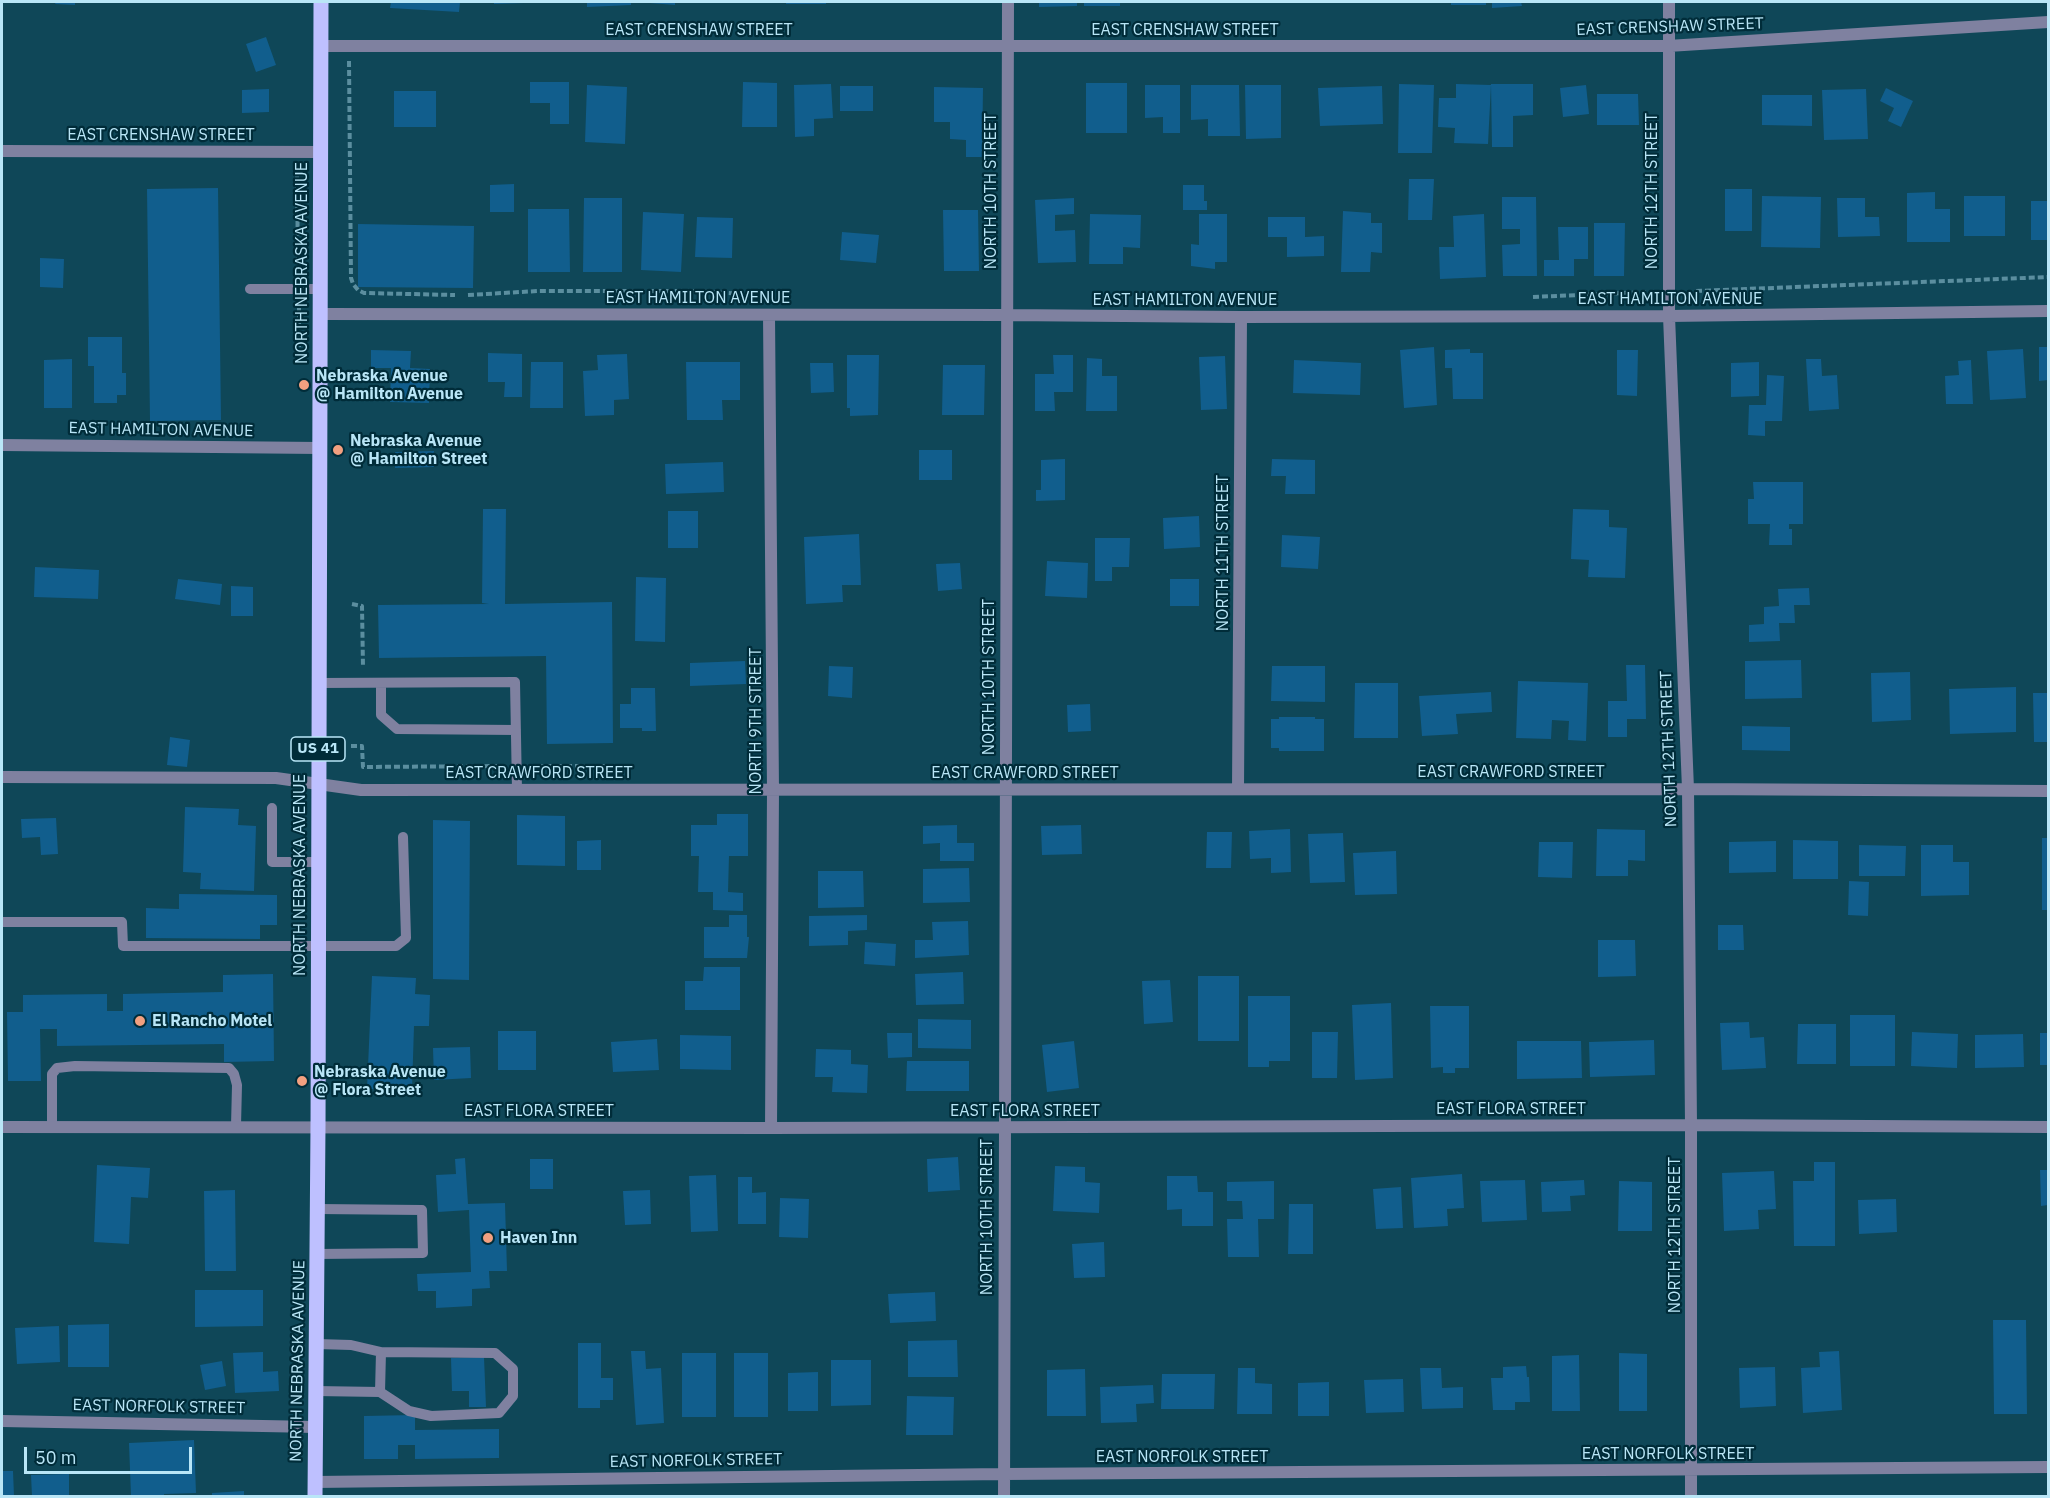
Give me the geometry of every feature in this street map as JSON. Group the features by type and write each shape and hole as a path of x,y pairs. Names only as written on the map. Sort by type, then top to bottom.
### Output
{"main road":[{"name":"NORTH NEBRASKA AVENUE","path":"315,1489 318,1209 321,2"}],"street":[{"name":"NORTH 10TH STREET","path":"1004,1497 1008,2"},
{"name":"NORTH 12TH STREET","path":"1669,2 1669,316 1688,789 1691,1497"},
{"name":"EAST CRENSHAW STREET","path":"321,46 1668,46 2049,22"},
{"name":"EAST CRENSHAW STREET","path":"2,151 321,152"},
{"name":"EAST HAMILTON AVENUE","path":"320,314 1241,317 1669,316 2049,311"},
{"name":"NORTH 9TH STREET","path":"769,315 773,790 771,1128"},
{"name":"NORTH 11TH STREET","path":"1238,789 1241,317"},
{"name":"EAST HAMILTON AVENUE","path":"2,445 320,448"},
{"name":"EAST CRAWFORD STREET","path":"2,777 276,778 361,790 2049,791"},
{"name":"EAST FLORA STREET","path":"2,1127 2049,1126"},
{"name":"EAST NORFOLK STREET","path":"2,1421 315,1428"},
{"name":"EAST NORFOLK STREET","path":"315,1489 1004,1474 2049,1467"}],"lane":[{"path":"250,290 320,290"},
{"path":"319,683 514,682 517,790"},
{"path":"381,683 381,715 398,729 516,730"},
{"path":"272,808 272,862 318,862"},
{"path":"2,922 122,922 123,946 396,946 406,938 403,837"},
{"path":"52,1127 52,1074 57,1068 75,1066 229,1068 234,1074 237,1085 236,1126"},
{"path":"317,1254 423,1253 422,1210 318,1209"},
{"path":"315,1391 380,1392 409,1411 431,1416 499,1413 513,1396 513,1369 495,1353 381,1352 351,1345 317,1344"},
{"path":"380,1392 381,1352"}],"path":[{"path":"349,45 351,278 358,290 364,293 468,295 538,291 696,291"},
{"path":"1696,291 2049,277"},
{"path":"352,604 362,606 363,670"},
{"path":"351,746 362,746 363,767 616,766"}],"building":[{"path":"56,2 75,2 75,5 55,4"},
{"path":"391,2 460,2 459,12 390,8"},
{"path":"494,2 524,2 524,3 494,4"},
{"path":"587,2 631,2 631,5 587,7"},
{"path":"675,2 675,5 650,3"},
{"path":"786,2 826,2 826,4 786,4"},
{"path":"1039,2 1077,2 1077,6 1039,7"},
{"path":"1084,2 1120,2 1120,6 1084,6"},
{"path":"1451,2 1486,2 1486,5 1451,5"},
{"path":"1492,2 1521,2 1522,6 1492,8"},
{"path":"266,37 276,65 256,72 246,44"},
{"path":"530,82 569,82 569,124 550,124 550,103 530,103"},
{"path":"743,82 777,83 777,127 742,127"},
{"path":"1086,83 1127,83 1127,133 1086,133"},
{"path":"831,84 833,118 814,119 814,136 795,137 794,85"},
{"path":"1399,84 1434,85 1432,153 1398,153"},
{"path":"1456,84 1491,85 1488,144 1454,143 1455,128 1438,127 1439,98 1456,98"},
{"path":"1491,84 1533,84 1533,115 1513,116 1513,147 1492,147"},
{"path":"587,85 627,87 625,144 585,142"},
{"path":"1145,85 1180,85 1180,133 1163,133 1163,117 1145,118"},
{"path":"1191,85 1239,85 1240,136 1208,136 1208,119 1191,120"},
{"path":"1245,85 1281,85 1281,138 1246,139"},
{"path":"1586,85 1589,114 1563,117 1560,88"},
{"path":"840,86 873,86 873,111 840,111"},
{"path":"1382,86 1383,124 1320,126 1318,88"},
{"path":"934,87 983,88 982,157 966,157 966,140 950,139 950,122 934,122"},
{"path":"1886,88 1913,101 1901,127 1888,121 1894,108 1880,101"},
{"path":"269,89 269,112 242,113 242,90"},
{"path":"1866,89 1868,139 1824,140 1822,90"},
{"path":"394,91 436,91 436,127 394,127"},
{"path":"1597,94 1638,94 1639,125 1597,125"},
{"path":"1762,95 1812,95 1812,126 1762,125"},
{"path":"1409,179 1434,179 1432,220 1408,220"},
{"path":"514,184 514,212 490,212 490,185"},
{"path":"1183,185 1204,185 1204,201 1207,201 1207,210 1183,210"},
{"path":"218,188 221,420 150,421 147,189"},
{"path":"1725,189 1752,189 1752,231 1725,231"},
{"path":"1935,192 1935,209 1950,209 1950,242 1907,242 1907,193"},
{"path":"1762,196 1821,197 1820,248 1761,247"},
{"path":"1964,196 2005,196 2005,236 1964,236"},
{"path":"1502,197 1536,197 1537,276 1503,276 1502,245 1520,244 1520,229 1502,229"},
{"path":"584,198 622,198 622,272 583,272"},
{"path":"1074,198 1074,214 1055,215 1055,231 1075,230 1076,262 1038,263 1035,200"},
{"path":"1837,198 1865,198 1865,217 1879,217 1880,236 1838,237"},
{"path":"2031,201 2048,201 2048,240 2031,240"},
{"path":"528,209 569,209 570,272 528,272"},
{"path":"943,210 978,210 979,271 944,271"},
{"path":"1343,211 1371,213 1371,223 1382,223 1382,253 1371,252 1370,272 1341,272"},
{"path":"643,212 684,214 681,272 641,270"},
{"path":"1090,214 1141,215 1140,248 1123,247 1123,264 1089,264"},
{"path":"1199,214 1227,214 1227,262 1215,262 1215,269 1191,266 1191,244 1199,245"},
{"path":"1484,214 1486,277 1440,279 1439,247 1454,247 1453,216"},
{"path":"697,217 733,218 732,258 695,257"},
{"path":"1268,217 1305,217 1305,237 1324,236 1324,256 1287,257 1287,237 1268,237"},
{"path":"1594,223 1625,223 1624,276 1594,276"},
{"path":"358,224 474,226 473,288 358,287"},
{"path":"1558,227 1588,227 1588,259 1574,259 1574,276 1544,276 1544,260 1559,260"},
{"path":"842,232 879,235 876,263 840,260"},
{"path":"40,258 64,259 63,288 40,287"},
{"path":"88,337 122,337 122,373 126,373 126,395 117,395 117,403 94,403 94,366 88,366"},
{"path":"1434,347 1437,405 1404,408 1400,350"},
{"path":"2039,347 2048,347 2048,380 2039,381"},
{"path":"1470,349 1470,353 1483,353 1483,399 1453,399 1452,368 1445,368 1445,350"},
{"path":"2023,349 2026,398 1990,400 1987,351"},
{"path":"371,350 411,351 410,368 430,369 429,403 390,402 391,368 371,368"},
{"path":"1617,350 1638,350 1637,396 1617,395"},
{"path":"488,353 522,354 522,397 504,397 505,382 488,382"},
{"path":"627,354 629,399 614,400 614,415 585,416 583,371 598,370 597,355"},
{"path":"847,355 879,355 878,415 850,416 850,408 847,408"},
{"path":"1053,355 1073,355 1073,392 1054,392 1055,411 1035,411 1035,374 1054,374"},
{"path":"1225,356 1227,409 1201,410 1199,357"},
{"path":"1087,358 1102,359 1102,376 1117,376 1117,411 1086,411"},
{"path":"72,359 72,408 44,408 44,360"},
{"path":"1806,359 1821,359 1822,376 1837,375 1839,409 1809,411"},
{"path":"1294,360 1361,363 1360,395 1293,393"},
{"path":"1971,360 1973,404 1946,404 1945,376 1959,375 1958,361"},
{"path":"531,362 563,362 563,408 530,408"},
{"path":"686,362 740,362 740,400 722,400 723,420 687,420"},
{"path":"1759,362 1759,396 1731,397 1731,363"},
{"path":"810,363 833,363 834,392 811,393"},
{"path":"943,365 985,365 984,415 942,415"},
{"path":"1767,375 1784,376 1782,421 1765,421 1765,436 1748,435 1749,405 1766,405"},
{"path":"919,450 952,450 952,480 919,480"},
{"path":"434,451 434,467 395,468 395,452"},
{"path":"1065,459 1065,500 1036,501 1036,490 1041,490 1041,460"},
{"path":"1272,459 1315,460 1315,494 1285,494 1286,476 1271,476"},
{"path":"723,462 724,492 666,494 665,464"},
{"path":"1753,482 1803,482 1803,524 1789,524 1789,529 1792,529 1792,545 1769,545 1770,524 1748,524 1748,499 1754,499"},
{"path":"483,509 506,509 505,604 612,602 613,743 547,744 546,656 379,658 378,605 489,604 482,603"},
{"path":"1573,509 1609,510 1609,527 1627,528 1625,578 1588,577 1589,560 1571,559"},
{"path":"668,511 698,511 698,548 668,548"},
{"path":"1199,516 1200,547 1164,549 1163,518"},
{"path":"859,534 861,585 842,585 843,602 806,604 804,537"},
{"path":"1282,535 1320,537 1318,569 1281,567"},
{"path":"1095,538 1130,538 1129,567 1112,567 1112,581 1095,581"},
{"path":"1047,561 1088,563 1087,598 1045,596"},
{"path":"960,563 962,589 938,591 936,564"},
{"path":"35,567 99,570 98,599 34,597"},
{"path":"636,577 666,578 665,642 635,641"},
{"path":"178,579 222,584 220,605 175,599"},
{"path":"1170,579 1199,579 1199,606 1170,606"},
{"path":"231,586 253,587 253,616 231,616"},
{"path":"1809,588 1810,605 1794,605 1795,623 1779,623 1780,641 1749,642 1749,625 1764,624 1764,607 1779,606 1778,589"},
{"path":"1801,660 1802,698 1745,699 1745,661"},
{"path":"745,661 746,684 690,686 690,663"},
{"path":"1626,665 1645,665 1646,719 1627,719 1627,737 1608,737 1608,701 1627,701"},
{"path":"829,666 853,667 852,698 828,696"},
{"path":"1272,666 1325,666 1325,702 1271,701"},
{"path":"1910,672 1911,720 1872,722 1871,673"},
{"path":"1518,681 1588,683 1586,741 1568,740 1569,721 1552,720 1551,739 1516,738"},
{"path":"1355,683 1398,683 1398,738 1354,738"},
{"path":"2016,687 2016,732 1950,734 1949,689"},
{"path":"631,688 655,688 656,731 642,731 642,728 620,728 620,704 631,704"},
{"path":"1491,692 1492,712 1456,714 1458,734 1422,736 1419,696"},
{"path":"2033,693 2048,693 2048,742 2034,742"},
{"path":"1090,704 1091,731 1068,732 1067,705"},
{"path":"1279,717 1324,719 1324,751 1279,751 1279,748 1271,748 1271,719 1279,719"},
{"path":"1742,726 1790,727 1790,751 1742,750"},
{"path":"170,737 190,740 187,767 167,765"},
{"path":"185,807 239,809 238,825 256,826 254,891 200,889 201,873 183,872"},
{"path":"717,814 748,814 748,856 729,856 728,892 743,893 743,911 713,910 713,892 698,892 699,856 691,856 691,825 717,825"},
{"path":"517,815 565,816 565,866 517,865"},
{"path":"56,818 58,854 41,855 40,837 22,838 21,819"},
{"path":"433,820 470,821 469,980 433,979"},
{"path":"957,825 957,843 974,843 974,861 940,861 940,843 923,844 923,826"},
{"path":"1081,825 1082,854 1042,855 1041,826"},
{"path":"1290,829 1291,872 1271,873 1271,858 1250,859 1249,831"},
{"path":"1597,829 1645,830 1645,861 1628,860 1628,876 1596,876"},
{"path":"1207,832 1232,832 1231,868 1206,868"},
{"path":"1343,833 1345,882 1310,883 1308,834"},
{"path":"2042,838 2048,838 2048,910 2042,910"},
{"path":"601,840 601,870 577,870 577,841"},
{"path":"1793,840 1838,841 1838,879 1793,879"},
{"path":"1776,841 1776,872 1729,873 1729,842"},
{"path":"1539,842 1573,842 1572,878 1538,877"},
{"path":"1859,845 1906,846 1905,876 1859,876"},
{"path":"1921,845 1953,845 1953,862 1969,862 1969,895 1921,896"},
{"path":"1396,851 1397,894 1355,895 1353,853"},
{"path":"969,868 970,902 923,903 923,869"},
{"path":"818,871 863,871 864,907 818,908"},
{"path":"1849,881 1869,882 1868,916 1848,915"},
{"path":"179,894 277,895 277,925 260,925 260,939 146,938 146,908 179,909"},
{"path":"729,915 747,915 747,937 749,937 747,958 704,958 704,927 729,927"},
{"path":"867,915 867,930 848,931 848,945 809,946 809,916"},
{"path":"968,921 969,955 915,958 915,940 933,940 932,922"},
{"path":"1718,925 1743,925 1744,950 1718,950"},
{"path":"1598,940 1635,940 1636,976 1598,977"},
{"path":"865,942 896,944 895,966 864,964"},
{"path":"704,967 740,967 740,1010 685,1010 685,981 703,981"},
{"path":"963,972 964,1004 916,1005 915,974"},
{"name":"El Rancho Motel","path":"273,974 274,1061 224,1062 224,1044 57,1046 57,1029 40,1029 41,1081 8,1081 7,1012 23,1012 23,995 107,994 107,1011 123,1011 123,994 223,992 223,975"},
{"path":"372,976 416,978 415,994 430,995 429,1026 414,1026 412,1090 367,1089"},
{"path":"1198,976 1239,976 1239,1041 1198,1041"},
{"path":"1170,980 1173,1022 1144,1024 1142,981"},
{"path":"1248,996 1290,996 1290,1061 1269,1061 1269,1067 1248,1067"},
{"path":"1391,1003 1393,1078 1355,1080 1352,1005"},
{"path":"1430,1006 1469,1006 1469,1068 1455,1068 1455,1073 1443,1073 1443,1067 1431,1068"},
{"path":"1850,1015 1895,1015 1895,1066 1850,1066"},
{"path":"918,1019 971,1020 971,1049 918,1048"},
{"path":"1749,1022 1750,1038 1764,1037 1766,1068 1722,1070 1720,1023"},
{"path":"1798,1024 1836,1024 1836,1064 1797,1064"},
{"path":"498,1031 536,1031 536,1070 498,1070"},
{"path":"1312,1032 1338,1032 1337,1078 1312,1078"},
{"path":"1912,1032 1958,1034 1957,1068 1911,1066"},
{"path":"887,1033 912,1033 912,1057 888,1058"},
{"path":"2040,1033 2048,1033 2048,1065 2040,1065"},
{"path":"2023,1034 2024,1067 1975,1068 1975,1035"},
{"path":"680,1035 731,1036 731,1070 680,1069"},
{"path":"657,1039 659,1070 613,1072 611,1042"},
{"path":"1654,1040 1655,1075 1590,1077 1589,1042"},
{"path":"1074,1041 1079,1088 1047,1092 1042,1045"},
{"path":"1517,1041 1581,1041 1582,1078 1517,1079"},
{"path":"470,1047 471,1078 434,1080 433,1048"},
{"path":"816,1049 851,1050 851,1064 868,1065 867,1093 832,1092 833,1077 815,1077"},
{"path":"907,1061 969,1061 969,1091 906,1091"},
{"path":"958,1157 960,1190 928,1192 927,1159"},
{"name":"Haven Inn","path":"465,1158 468,1204 505,1203 507,1271 489,1271 490,1288 472,1289 472,1306 436,1308 436,1291 418,1291 417,1274 471,1272 469,1210 438,1212 436,1175 456,1174 455,1159"},
{"path":"530,1159 553,1159 553,1189 530,1189"},
{"path":"1814,1162 1835,1162 1835,1246 1794,1246 1793,1181 1814,1181"},
{"path":"97,1165 150,1168 148,1198 131,1197 129,1244 94,1242"},
{"path":"1055,1166 1085,1167 1085,1182 1100,1183 1099,1213 1053,1211"},
{"path":"2040,1170 2048,1170 2048,1205 2041,1206"},
{"path":"1774,1171 1776,1209 1758,1210 1759,1229 1724,1231 1722,1173"},
{"path":"1462,1174 1464,1208 1447,1209 1448,1226 1414,1228 1411,1178"},
{"path":"716,1175 718,1231 691,1232 689,1176"},
{"path":"1167,1176 1197,1176 1198,1192 1213,1192 1213,1226 1182,1226 1182,1209 1167,1210"},
{"path":"738,1177 752,1177 752,1193 766,1192 766,1224 738,1224"},
{"path":"1525,1180 1527,1220 1482,1222 1480,1181"},
{"path":"1584,1180 1585,1195 1570,1196 1571,1211 1542,1212 1541,1182"},
{"path":"1274,1181 1274,1219 1258,1219 1259,1257 1228,1257 1227,1219 1243,1219 1242,1201 1227,1201 1227,1182"},
{"path":"1619,1181 1652,1182 1652,1231 1618,1231"},
{"path":"1401,1187 1403,1228 1376,1229 1373,1189"},
{"path":"235,1190 236,1271 205,1271 204,1191"},
{"path":"650,1190 651,1224 625,1225 623,1191"},
{"path":"780,1198 809,1199 808,1238 779,1237"},
{"path":"1896,1199 1897,1232 1859,1234 1858,1200"},
{"path":"1289,1204 1313,1204 1313,1254 1288,1254"},
{"path":"1104,1242 1105,1277 1074,1278 1072,1244"},
{"path":"195,1290 263,1290 263,1326 195,1327"},
{"path":"935,1292 936,1321 890,1323 888,1294"},
{"path":"1993,1320 2026,1320 2027,1414 1994,1414"},
{"path":"109,1324 109,1367 68,1367 68,1325"},
{"path":"59,1326 60,1362 17,1364 15,1328"},
{"path":"957,1340 958,1377 908,1377 908,1341"},
{"path":"578,1343 601,1343 601,1378 613,1378 613,1400 600,1400 600,1408 578,1408"},
{"path":"631,1351 645,1351 646,1369 661,1368 664,1423 636,1425"},
{"path":"1839,1351 1842,1410 1803,1413 1801,1368 1820,1367 1819,1352"},
{"path":"263,1352 263,1372 278,1371 279,1391 235,1393 233,1353"},
{"path":"682,1353 716,1353 716,1417 682,1417"},
{"path":"734,1353 768,1353 768,1417 734,1417"},
{"path":"1619,1353 1647,1354 1647,1411 1619,1411"},
{"path":"1579,1355 1580,1411 1552,1411 1552,1356"},
{"path":"484,1357 486,1407 469,1407 469,1391 452,1391 451,1358"},
{"path":"831,1360 871,1360 871,1405 831,1406"},
{"path":"222,1361 226,1386 205,1390 200,1365"},
{"path":"1526,1366 1530,1402 1515,1402 1515,1410 1493,1410 1491,1378 1503,1378 1503,1367"},
{"path":"1775,1367 1776,1406 1740,1408 1739,1368"},
{"path":"1238,1368 1255,1368 1255,1383 1272,1384 1272,1414 1237,1414"},
{"path":"1420,1368 1441,1368 1442,1388 1463,1387 1463,1408 1422,1409"},
{"path":"1085,1369 1086,1416 1047,1416 1047,1370"},
{"path":"818,1372 818,1411 788,1411 788,1373"},
{"path":"1162,1374 1215,1374 1214,1409 1161,1409"},
{"path":"1403,1379 1404,1412 1366,1413 1364,1380"},
{"path":"1329,1382 1329,1416 1298,1416 1298,1383"},
{"path":"1153,1385 1154,1403 1136,1404 1137,1422 1101,1423 1100,1387"},
{"path":"907,1396 954,1397 953,1435 906,1435"},
{"path":"415,1415 415,1430 499,1429 499,1458 415,1459 415,1445 398,1445 398,1459 364,1459 364,1416"},
{"path":"194,1440 196,1493 131,1496 129,1443"},
{"path":"2,1471 13,1471 14,1496 2,1496"},
{"path":"69,1474 69,1496 32,1496 31,1475"},
{"path":"244,1491 244,1496 212,1496 212,1493"}],"place":[{"name":"Nebraska Avenue @ Hamilton Avenue","path":"304,385"},
{"name":"Nebraska Avenue @ Hamilton Street","path":"338,450"},
{"name":"El Rancho Motel","path":"140,1021"},
{"name":"Nebraska Avenue @ Flora Street","path":"302,1081"},
{"name":"Haven Inn","path":"488,1238"}]}
